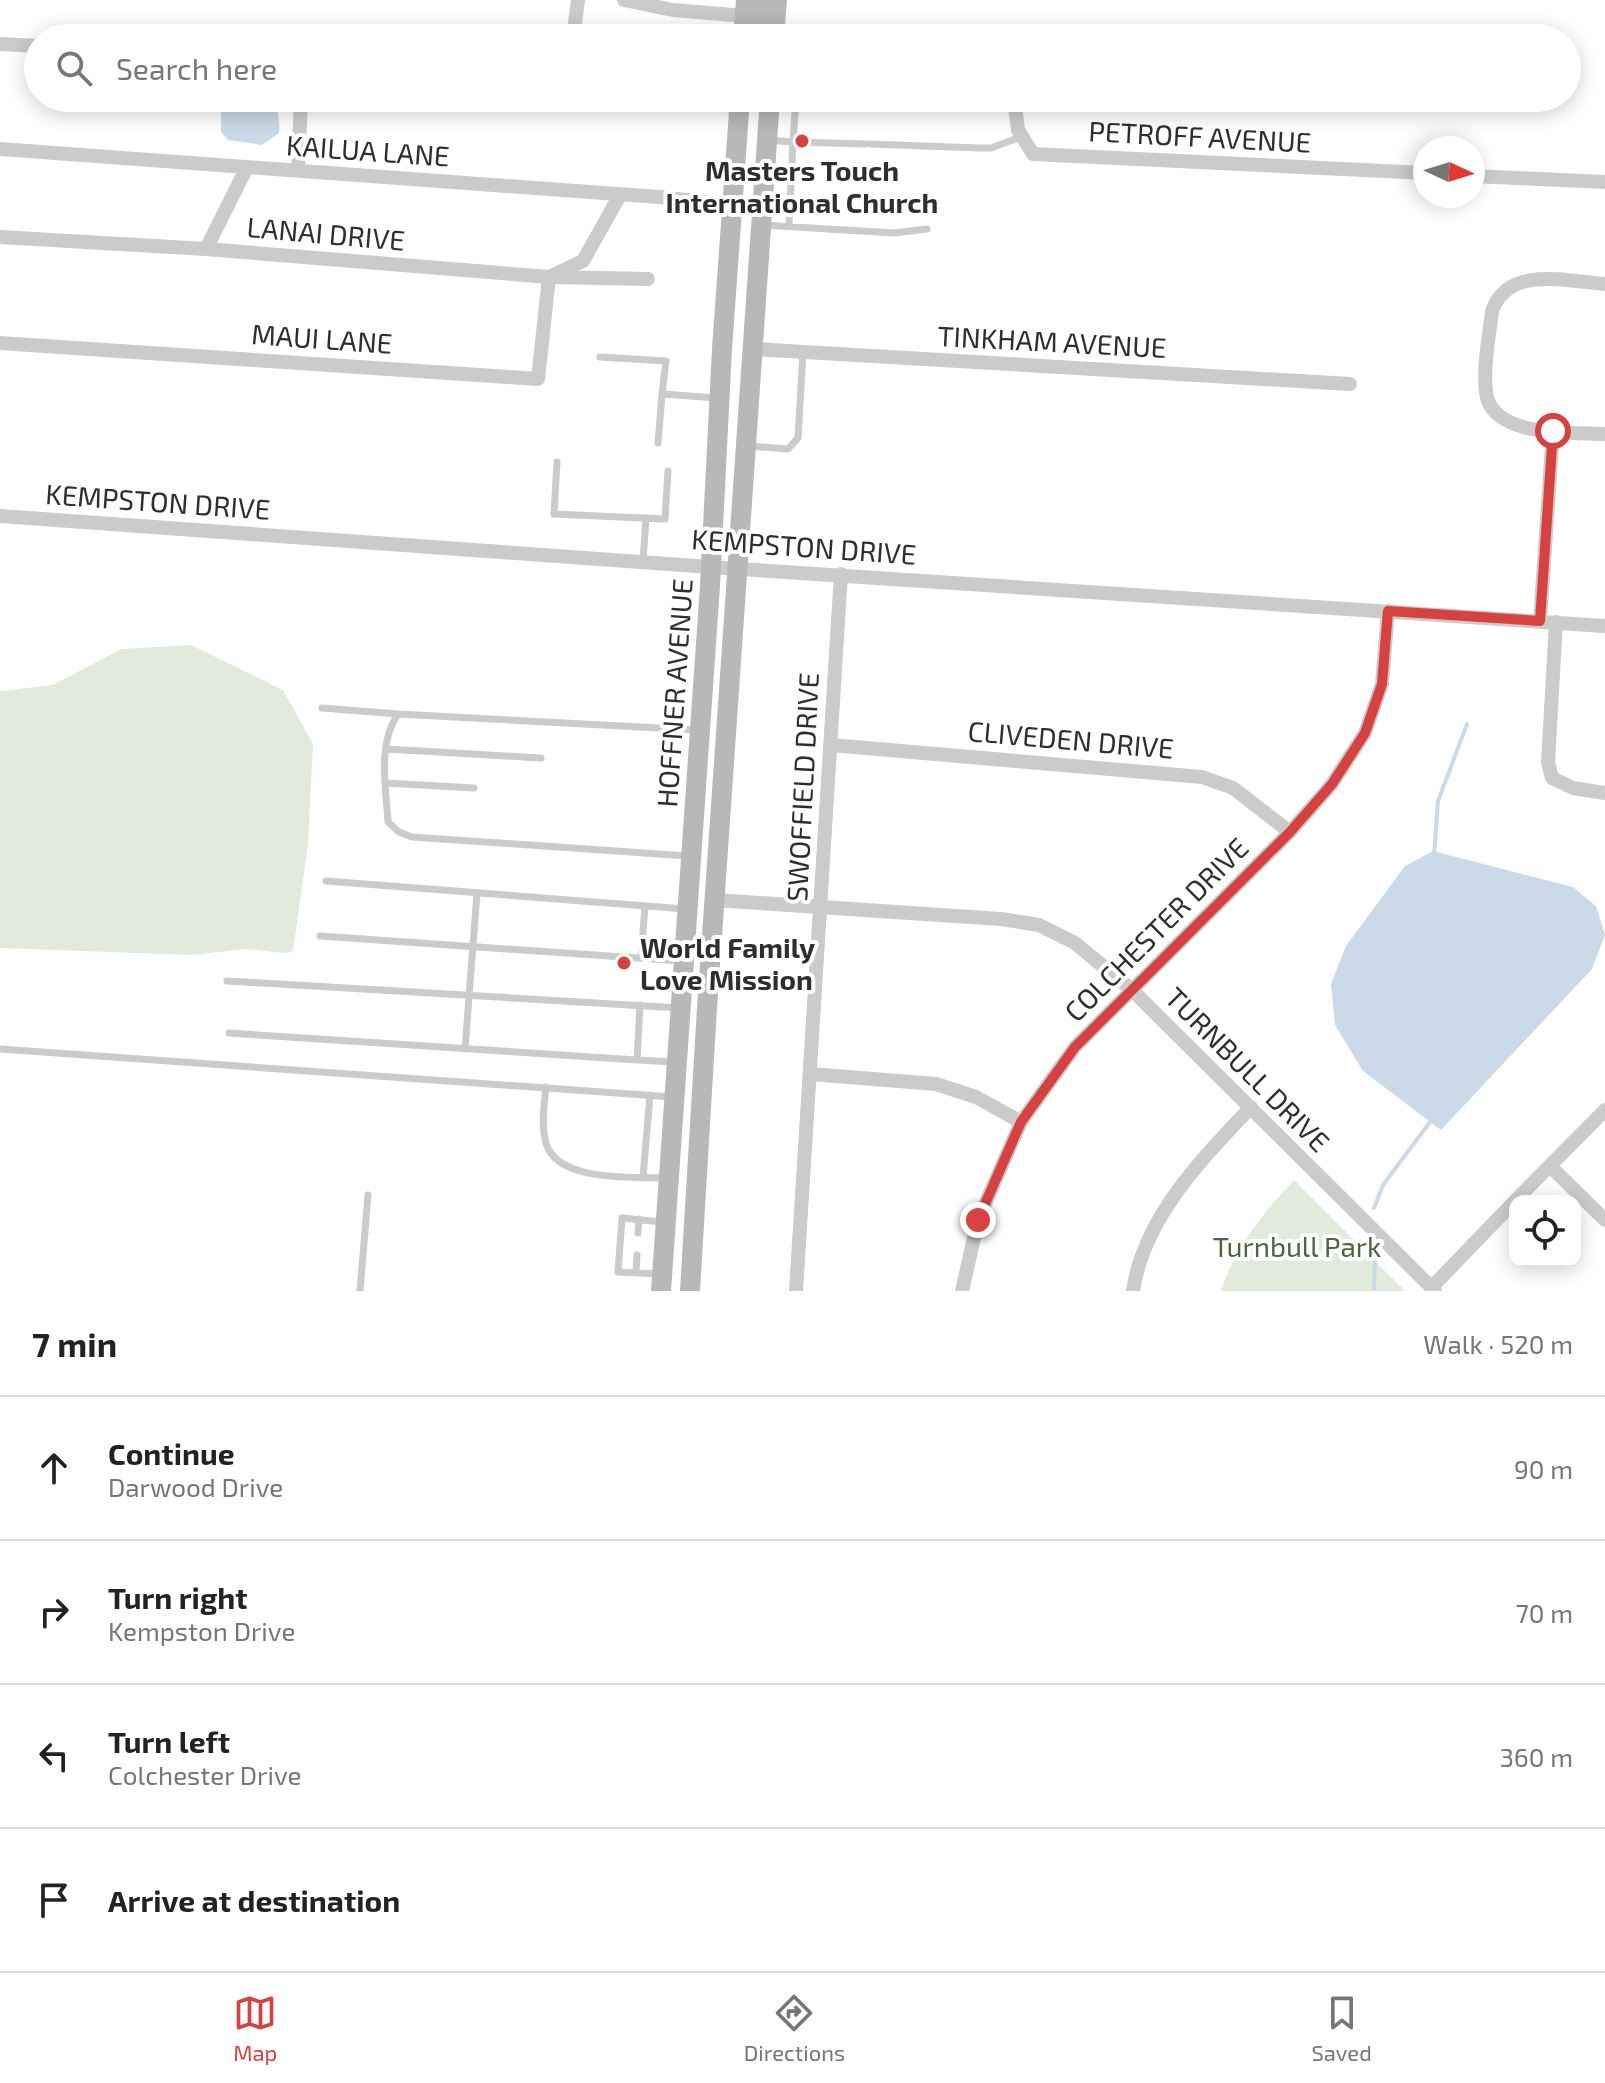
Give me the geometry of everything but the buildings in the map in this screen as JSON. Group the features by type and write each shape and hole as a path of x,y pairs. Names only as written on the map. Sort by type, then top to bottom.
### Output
{"main road":[{"path":"774,24 777,0"},
{"path":"749,5 762,24"},
{"name":"HOFFNER AVENUE","path":"661,1283 739,112"},
{"name":"HOFFNER AVENUE","path":"690,1291 769,112"},
{"path":"732,205 750,237 746,294 752,349"},
{"path":"690,861 706,889 696,1039 704,1057"}],"street":[{"path":"575,24 578,0"},
{"path":"624,0 673,10 749,5"},
{"path":"0,44 24,45"},
{"path":"298,170 300,112"},
{"path":"1016,112 1021,137"},
{"name":"PETROFF AVENUE","path":"1021,137 1033,154 1413,172"},
{"name":"KAILUA LANE","path":"0,149 732,205"},
{"path":"206,249 247,167"},
{"path":"1485,177 1605,182"},
{"path":"549,277 583,261 620,195"},
{"name":"LANAI DRIVE","path":"0,237 206,249 549,277 648,279"},
{"name":"MAUI LANE","path":"0,343 538,379 549,277"},
{"path":"1605,284 1536,279 1518,281 1504,289 1492,311 1486,394 1494,411 1511,425 1605,434"},
{"name":"TINKHAM AVENUE","path":"752,349 1350,384"},
{"path":"1553,431 1548,762 1552,778 1573,788 1605,793"},
{"name":"KEMPSTON DRIVE","path":"0,516 1605,626"},
{"name":"SWOFFIELD DRIVE","path":"796,1291 841,574"},
{"name":"COLCHESTER DRIVE","path":"962,1291 978,1220 1021,1122 1075,1047 1290,832 1332,784 1365,733 1382,684 1388,611"},
{"name":"CLIVEDEN DRIVE","path":"831,745 1202,777 1233,788 1290,832"},
{"name":"TURNBULL DRIVE","path":"715,900 1001,919 1039,925 1075,943 1132,990 1433,1289"},
{"path":"810,1074 936,1084 976,1097 1021,1122"},
{"path":"1133,1291 1155,1224 1199,1162 1251,1107"},
{"path":"1521,1195 1605,1110"},
{"path":"1550,1166 1605,1220"},
{"path":"1433,1289 1509,1207"}],"lane":[{"path":"789,225 795,112"},
{"path":"767,139 991,148 1021,137"},
{"path":"761,225 894,233 927,229"},
{"path":"745,446 788,449 798,438 803,352"},
{"path":"600,357 666,361 658,443"},
{"path":"662,394 719,399"},
{"path":"557,462 554,514 665,519 668,471"},
{"path":"643,561 646,518"},
{"path":"322,708 700,730"},
{"path":"398,714 390,726 386,783 388,822 399,832 412,837 690,861"},
{"path":"386,749 541,758"},
{"path":"386,783 474,788"},
{"path":"326,881 687,909"},
{"path":"465,1049 477,893"},
{"path":"641,958 645,906"},
{"path":"320,936 684,961"},
{"path":"227,981 680,1008"},
{"path":"637,1060 640,1005"},
{"path":"229,1033 676,1062"},
{"path":"0,1049 674,1097"},
{"path":"546,1087 542,1116 546,1146 557,1161 578,1172 667,1178"},
{"path":"643,1177 650,1095"},
{"path":"360,1291 368,1195"},
{"path":"661,1283 636,1273 618,1272 622,1218 665,1222"},
{"path":"638,1233 639,1219"},
{"path":"636,1273 637,1255"}],"green space":[{"path":"191,645 283,690 313,744 308,844 293,951 246,949 191,955 0,948 0,691 53,685 121,649"},
{"name":"Turnbull Park","path":"1294,1180 1405,1291 1221,1291 1242,1245"}],"water":[{"path":"221,112 278,112 279,133 262,145 228,140 221,132"},
{"path":"1433,851 1573,887 1596,906 1605,935 1592,969 1441,1130 1363,1071 1335,1025 1331,984 1346,946 1405,866"}],"waterway":[{"path":"1434,856 1438,801 1467,724"},
{"path":"1374,1208 1383,1185 1433,1118"},
{"path":"1374,1291 1375,1258"}],"place":[{"name":"Masters Touch International Church","path":"802,141"},
{"name":"World Family Love Mission","path":"624,963"}],"route":[{"path":"978,1220 1021,1122 1075,1047 1290,832 1332,784 1365,733 1382,684 1388,611 1540,621 1553,431"}]}
